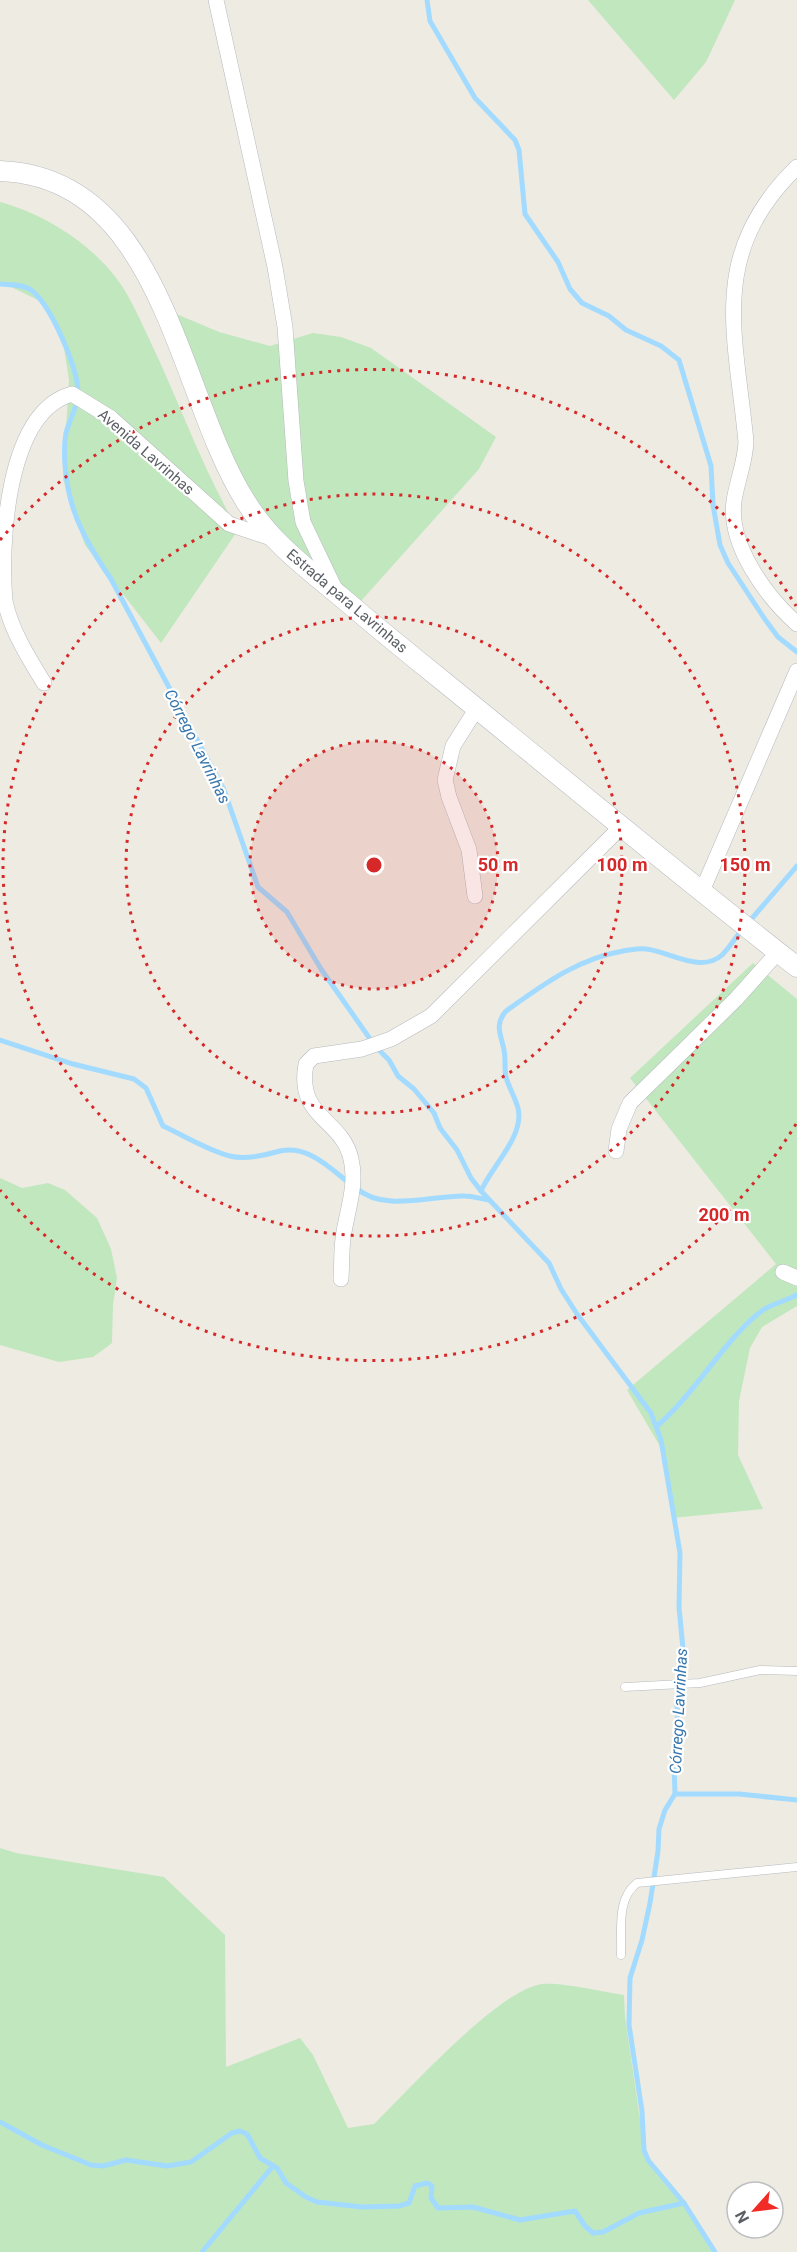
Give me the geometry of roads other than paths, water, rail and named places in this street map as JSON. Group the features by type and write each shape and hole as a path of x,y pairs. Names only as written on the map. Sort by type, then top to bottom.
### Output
{"street":[{"path":"216,0 250,143 279,287 285,327 296,481 303,522 338,594"},
{"path":"797,167 765,202 748,239 735,277 732,330 746,442 734,502 735,523 747,559 769,592 797,624"},
{"name":"Estrada para Lavrinhas","path":"0,171 39,176 65,186 87,201 121,237 142,267 174,329 224,461 244,500 271,538 797,967"},
{"name":"Avenida Lavrinhas","path":"14,465 41,415 52,403 72,394 111,418 229,524 271,538"},
{"path":"0,476 14,465"},
{"path":"14,465 7,486 4,507 2,569 5,601 14,629 44,683"},
{"path":"702,891 797,671"},
{"path":"475,896 469,850 448,797 445,780 453,746 477,708"},
{"path":"341,1279 343,1235 354,1182 353,1171 344,1143 306,1096 306,1064 314,1056 362,1049 391,1039 430,1016 622,826"},
{"path":"616,1151 619,1129 630,1103 736,999 778,952"}],"lane":[{"path":"625,1687 700,1683 760,1670 797,1671"},
{"path":"621,1955 622,1905 631,1888 637,1883 797,1867"}],"waterway":[{"path":"427,0 430,21 475,98 515,140 519,150 525,214 558,262 570,289 582,303 609,316 626,330 661,346 679,360 711,466 713,505 720,545 728,563 764,618 778,637 797,652"},
{"name":"Córrego Lavrinhas","path":"0,284 20,286 31,290 47,309 62,338 73,368 78,393 77,403 66,433 65,446 67,481 75,513 85,536 111,579 224,790 258,887 287,912 321,969 375,1046 389,1060 398,1076 414,1089 434,1113 440,1128 457,1150 471,1178 481,1191 549,1263 561,1289 577,1314 651,1413 661,1440 680,1553 679,1607 683,1649 677,1701 678,1739 674,1765 675,1794 665,1810 659,1829 650,1903 642,1940 630,1978 629,2025 642,2111 644,2150 648,2160 684,2203 715,2252"},
{"path":"748,923 797,866"},
{"path":"481,1191 512,1140 519,1119 518,1108 506,1077 505,1053 499,1030 500,1021 506,1011 548,982 591,960 623,951 643,949 684,960 704,962 722,955 742,930"},
{"path":"0,1040 73,1064 134,1079 146,1088 163,1126 213,1150 242,1158 287,1150 306,1153 349,1183"},
{"path":"356,1188 380,1200 409,1201 452,1196 471,1196 489,1200"},
{"path":"657,1426 685,1398 723,1350 749,1322 763,1310 797,1295"},
{"path":"675,1794 739,1794 797,1800"},
{"path":"0,2122 42,2145 91,2165 103,2166 126,2160 167,2166 191,2162 232,2133 240,2131 247,2134 260,2158 277,2168 286,2183 317,2202 362,2207 399,2206 409,2203 415,2186 427,2183 432,2186 431,2198 438,2208 473,2207 520,2220 575,2211 593,2233 603,2232 639,2213 684,2203"},
{"path":"202,2252 273,2166"}]}
